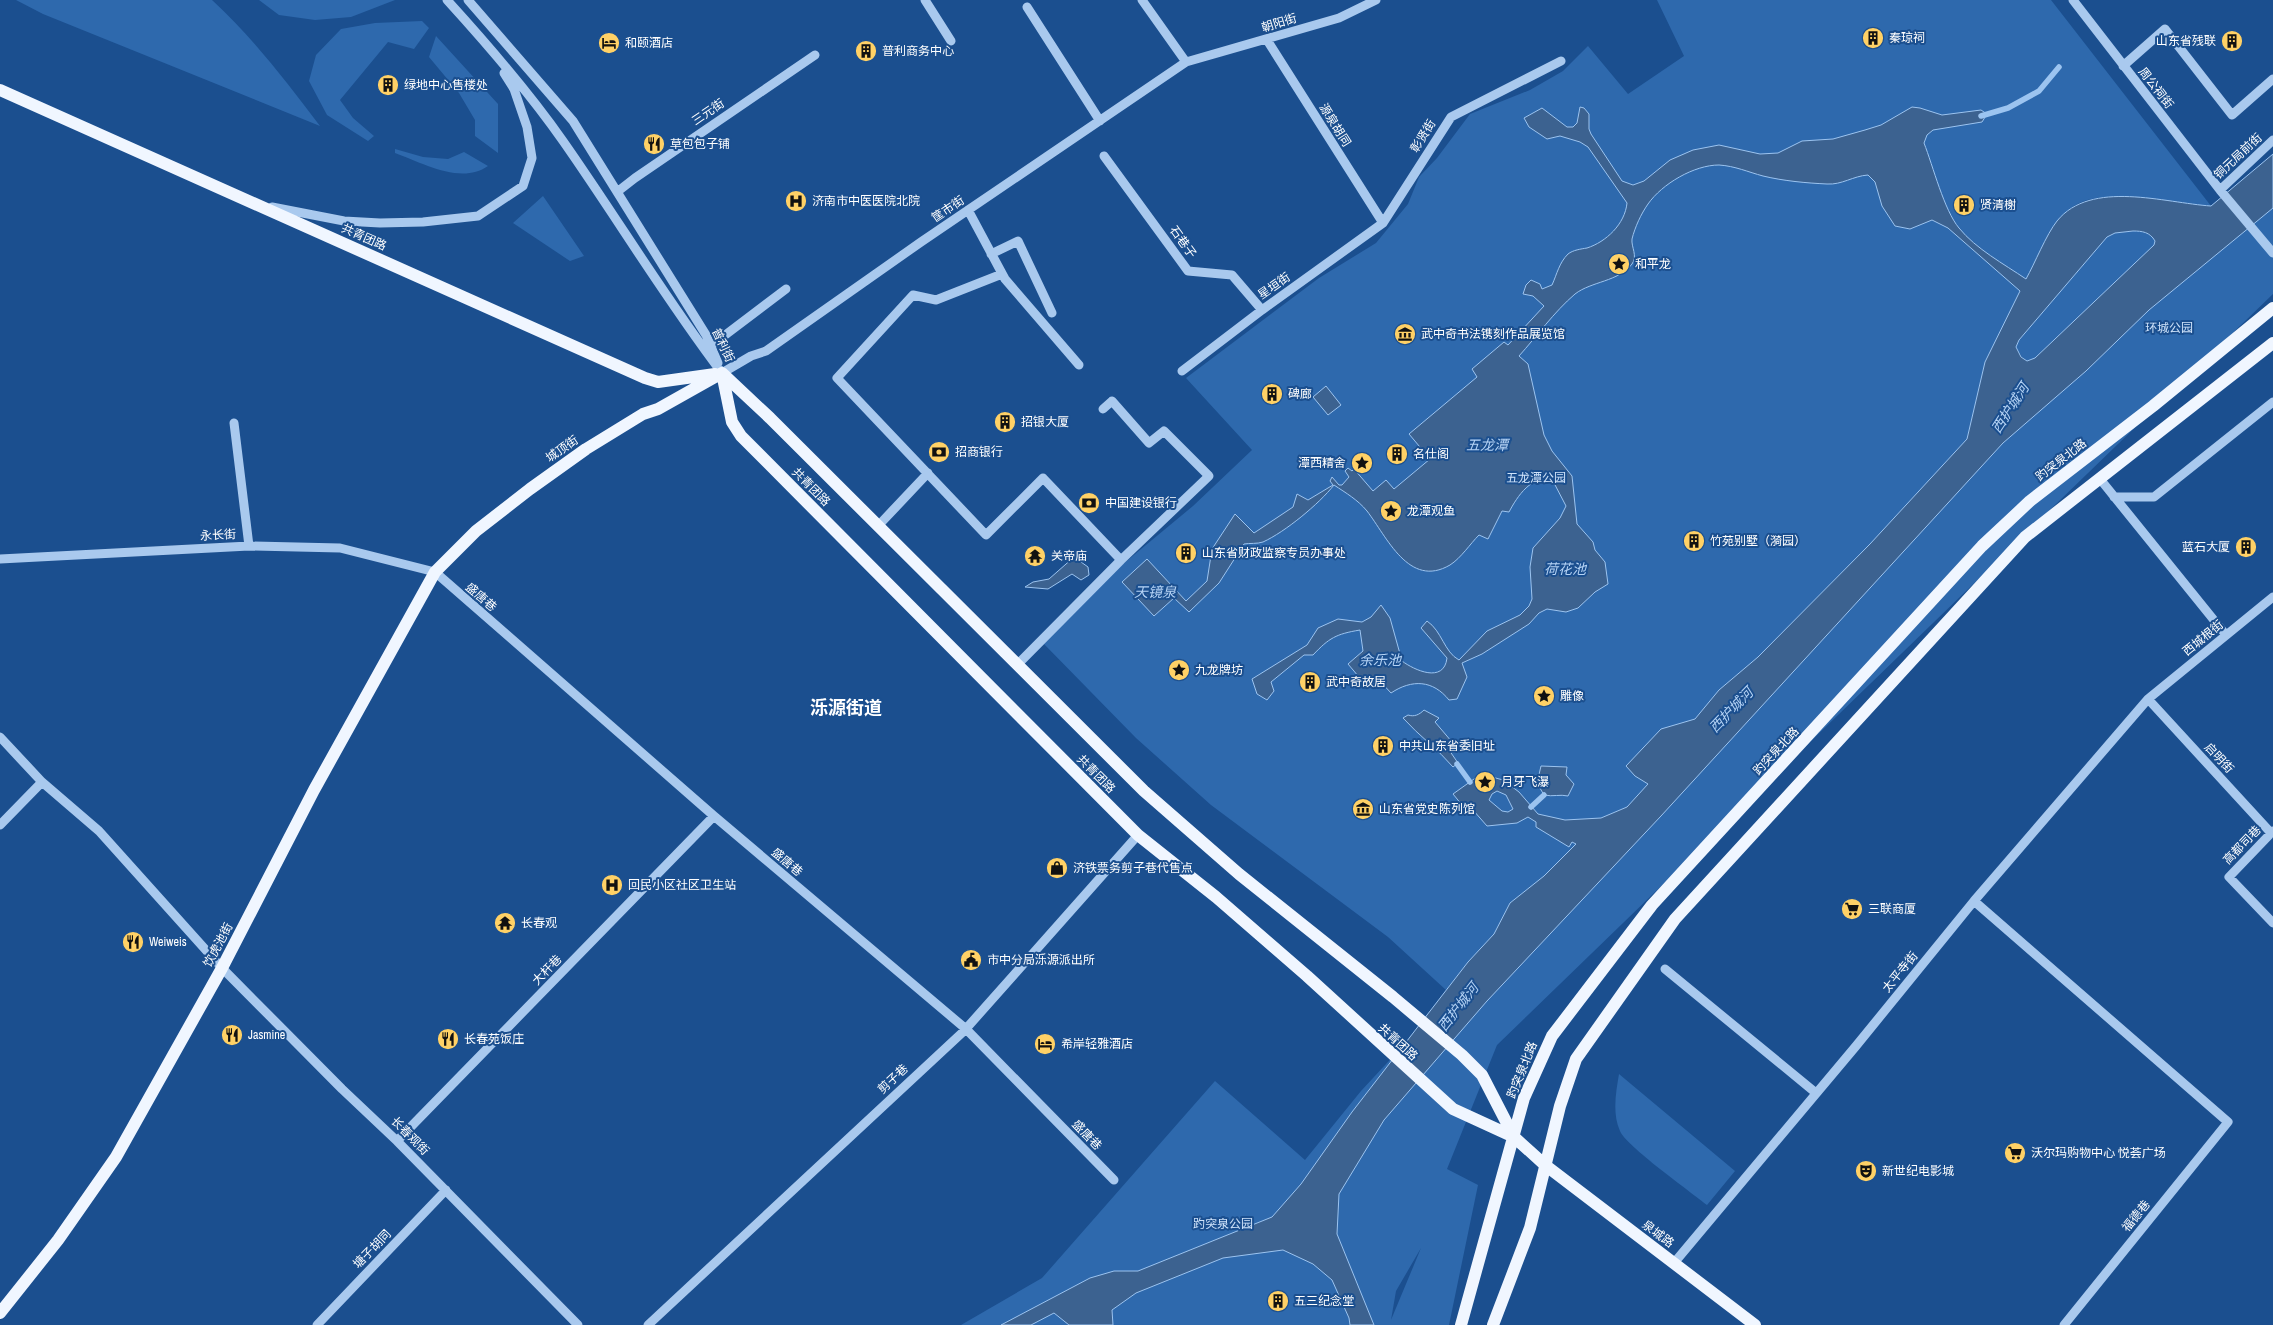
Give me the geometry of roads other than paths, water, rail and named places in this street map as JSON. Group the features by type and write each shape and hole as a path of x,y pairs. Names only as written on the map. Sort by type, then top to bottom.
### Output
{"main road":[{"name":"共青团路","path":"0,90 645,378 658,382 722,373"},
{"name":"趵突泉北路","path":"1461,1325 1524,1098 1552,1036 1659,898 1982,546 2030,501 2153,406 2273,308"},
{"path":"1493,1325 1530,1228 1560,1106 1576,1059 1675,920 2025,538 2273,344"},
{"name":"共青团路","path":"722,373 1166,811 1239,874 1393,997 1462,1055 1482,1075 1514,1136"},
{"name":"共青团路","path":"722,373 732,422 742,436 1138,835 1258,933 1453,1109 1514,1136 1545,1165"},
{"name":"城顶街","path":"435,572 476,532 530,489 586,449 643,414 658,409 722,373"},
{"name":"饮虎池街","path":"0,1313 58,1240 116,1157 222,968 314,790 435,572"},
{"name":"泉城路","path":"1545,1165 1755,1325"}],"street":[{"name":"普利街","path":"447,0 479,35 562,140 693,334 722,373"},
{"name":"普利街","path":"468,0 573,121 712,345 722,373"},
{"path":"925,0 951,41"},
{"path":"1142,0 1186,62"},
{"name":"朝阳街","path":"1186,62 1339,18 1376,0"},
{"name":"周公祠街","path":"2073,0 2220,190 2273,253"},
{"path":"1026,7 1100,121"},
{"path":"2123,66 2165,29 2232,115 2273,79"},
{"path":"255,204 344,221 391,223 478,216 501,203 523,186 532,158 527,127 514,89 479,35"},
{"name":"源泉胡同","path":"1267,40 1383,223"},
{"name":"三元街","path":"617,192 815,54"},
{"name":"彰贤街","path":"1383,223 1451,117 1561,61"},
{"name":"筐市街","path":"722,373 751,356 766,351 968,210 1186,62"},
{"name":"铜元局前街","path":"2220,190 2273,140"},
{"name":"石巷子","path":"1104,156 1188,271 1232,275 1262,310"},
{"path":"968,210 1002,274 1078,365"},
{"name":"星垣街","path":"1182,371 1262,310 1383,223"},
{"path":"992,254 1018,241 1052,313"},
{"path":"1002,274 936,300 913,295 837,378 986,535 1043,478 1121,560"},
{"path":"712,345 786,289"},
{"path":"1017,665 1121,560 1209,476 1164,431 1149,443 1112,401 1103,409"},
{"path":"2114,497 2154,497 2273,402"},
{"path":"234,423 249,546"},
{"path":"878,526 928,473"},
{"path":"2100,479 2226,636"},
{"name":"永长街","path":"0,559 249,546 340,548 435,572"},
{"name":"盛唐巷","path":"435,572 714,816 966,1029 1114,1180"},
{"name":"西城根街","path":"2148,699 2273,597"},
{"name":"启明街","path":"2148,699 2272,832"},
{"name":"太平寺街","path":"1674,1263 1974,901 2148,699"},
{"name":"长春观街","path":"0,737 42,782 98,831 222,968 446,1190 578,1325"},
{"path":"0,825 42,782"},
{"name":"大杆巷","path":"397,1141 714,816"},
{"name":"高都司巷","path":"2272,832 2229,876 2273,923"},
{"name":"剪子巷","path":"648,1325 966,1029 1138,835"},
{"name":"福德巷","path":"1974,901 2228,1122 2064,1325"},
{"path":"1665,969 1816,1094"},
{"name":"塘子胡同","path":"318,1325 446,1190"}],"water":[{"path":"1580,107 1584,108 1589,114 1591,134 1622,181 1633,185 1644,181 1670,160 1693,150 1719,145 1760,154 1778,153 1802,141 1833,139 1881,125 1912,107 1942,115 1981,110 1987,114 1982,122 1933,130 1927,135 1924,143 1948,210 1959,228 1982,249 2026,279 2057,221 2071,208 2089,201 2109,197 2130,197 2211,206 2273,154 2273,208 2149,310 2086,371 2003,443 1661,816 1487,1001 1384,1120 1339,1194 1337,1234 1374,1325 1350,1325 1349,1318 1332,1280 1313,1264 1283,1250 1223,1258 1136,1293 1112,1310 1113,1325 1069,1325 1054,1313 1031,1325 1001,1325 1090,1278 1114,1271 1138,1271 1272,1217 1301,1184 1352,1112 1468,962 1494,934 1510,903 1544,876 1576,844 1572,842 1569,847 1536,827 1536,822 1528,817 1517,823 1487,826 1473,810 1467,811 1453,794 1481,774 1503,780 1519,792 1538,814 1565,820 1601,818 1627,807 1648,784 1635,776 1626,766 1661,729 1695,719 1719,690 1758,657 1870,544 1967,439 1985,362 2020,291 1948,228 1932,220 1910,229 1895,226 1882,206 1875,182 1868,175 1838,183 1819,184 1771,178 1719,165 1699,168 1679,177 1661,189 1648,204 1633,234 1634,261 1632,264 1620,274 1589,286 1575,294 1553,316 1519,356 1528,364 1544,435 1552,451 1572,476 1577,524 1593,542 1595,550 1605,562 1608,584 1595,592 1578,608 1566,612 1547,609 1539,613 1529,624 1482,654 1462,663 1467,677 1457,699 1449,700 1443,693 1429,685 1407,685 1391,693 1379,680 1371,685 1367,680 1364,683 1348,664 1363,651 1360,630 1339,635 1324,644 1313,655 1304,655 1271,682 1274,691 1267,700 1257,694 1252,679 1307,645 1318,628 1338,619 1362,622 1371,617 1381,605 1390,618 1402,661 1428,673 1440,671 1445,666 1447,658 1421,628 1427,621 1436,630 1450,652 1459,660 1487,631 1520,615 1529,606 1532,599 1530,567 1533,548 1560,518 1566,506 1553,481 1538,480 1521,493 1509,512 1502,511 1488,539 1479,535 1462,555 1450,565 1435,571 1423,570 1411,565 1401,557 1391,546 1367,511 1352,497 1334,485 1311,509 1281,532 1263,542 1244,544 1219,583 1189,612 1174,598 1154,616 1122,582 1147,559 1186,601 1207,581 1212,549 1235,514 1254,533 1293,507 1297,494 1308,500 1333,485 1330,481 1332,477 1339,485 1342,485 1349,477 1345,471 1348,468 1352,471 1354,469 1373,491 1386,480 1394,489 1430,459 1409,434 1477,377 1472,369 1504,342 1508,345 1544,306 1533,296 1523,294 1526,285 1531,280 1540,284 1542,289 1552,285 1560,265 1568,254 1601,241 1613,231 1623,218 1627,203 1588,147 1580,142 1560,136 1547,139 1529,127 1524,118 1542,108 1567,127 1573,127 1577,123","holes":["2133,231 2148,234 2155,241 2154,245 2035,358 2027,361 2021,357 2016,347 2019,340 2107,237 2115,233","1497,791 1506,795 1513,809 1508,812 1502,811 1489,800 1492,794"]},
{"path":"1326,386 1341,405 1328,415 1313,397"},
{"path":"1074,557 1088,567 1089,575 1081,580 1072,574 1048,589 1025,587 1033,582 1049,579"},
{"path":"1424,710 1439,718 1435,722 1452,742 1447,747 1458,763 1453,767 1403,718 1408,715 1416,715"},
{"path":"1541,766 1567,767 1566,775 1574,784 1568,796 1544,795 1537,783"}],"waterway":[{"path":"1981,116 2008,108 2039,91 2059,67"},
{"path":"1457,764 1470,782"},
{"path":"1531,807 1544,795"}],"place":[{"name":"秦琼祠","path":"1873,38"},
{"name":"山东省残联","path":"2232,41"},
{"name":"和颐酒店","path":"609,43"},
{"name":"普利商务中心","path":"866,51"},
{"name":"绿地中心售楼处","path":"388,85"},
{"name":"草包包子铺","path":"654,144"},
{"name":"济南市中医医院北院","path":"796,201"},
{"name":"贤清榭","path":"1964,205"},
{"name":"和平龙","path":"1619,264"},
{"name":"武中奇书法镌刻作品展览馆","path":"1405,334"},
{"name":"碑廊","path":"1272,394"},
{"name":"招银大厦","path":"1005,422"},
{"name":"招商银行","path":"939,452"},
{"name":"名仕阁","path":"1397,454"},
{"name":"潭西精舍","path":"1362,463"},
{"name":"中国建设银行","path":"1089,503"},
{"name":"龙潭观鱼","path":"1391,511"},
{"name":"竹苑别墅（漪园）","path":"1694,541"},
{"name":"蓝石大厦","path":"2246,547"},
{"name":"山东省财政监察专员办事处","path":"1186,553"},
{"name":"关帝庙","path":"1035,556"},
{"name":"九龙牌坊","path":"1179,670"},
{"name":"武中奇故居","path":"1310,682"},
{"name":"雕像","path":"1544,696"},
{"name":"中共山东省委旧址","path":"1383,746"},
{"name":"月牙飞瀑","path":"1485,782"},
{"name":"山东省党史陈列馆","path":"1363,809"},
{"name":"济铁票务剪子巷代售点","path":"1057,868"},
{"name":"回民小区社区卫生站","path":"612,885"},
{"name":"三联商厦","path":"1852,909"},
{"name":"长春观","path":"505,923"},
{"name":"Weiweis","path":"133,942"},
{"name":"市中分局泺源派出所","path":"971,960"},
{"name":"Jasmine","path":"232,1035"},
{"name":"长春苑饭庄","path":"448,1039"},
{"name":"希岸轻雅酒店","path":"1045,1044"},
{"name":"沃尔玛购物中心 悦荟广场","path":"2015,1153"},
{"name":"新世纪电影城","path":"1866,1171"},
{"name":"五三纪念堂","path":"1278,1301"}],"district":[{"name":"泺源街道","path":"846,708"}],"park label":[{"name":"环城公园","path":"2169,328"},
{"name":"五龙潭公园","path":"1536,478"},
{"name":"趵突泉公园","path":"1223,1224"}],"water label":[{"name":"西护城河","path":"2010,408"},
{"name":"五龙潭","path":"1487,445"},
{"name":"荷花池","path":"1565,569"},
{"name":"天镜泉","path":"1155,592"},
{"name":"余乐池","path":"1380,660"},
{"name":"西护城河","path":"1731,710"},
{"name":"西护城河","path":"1458,1007"}]}
